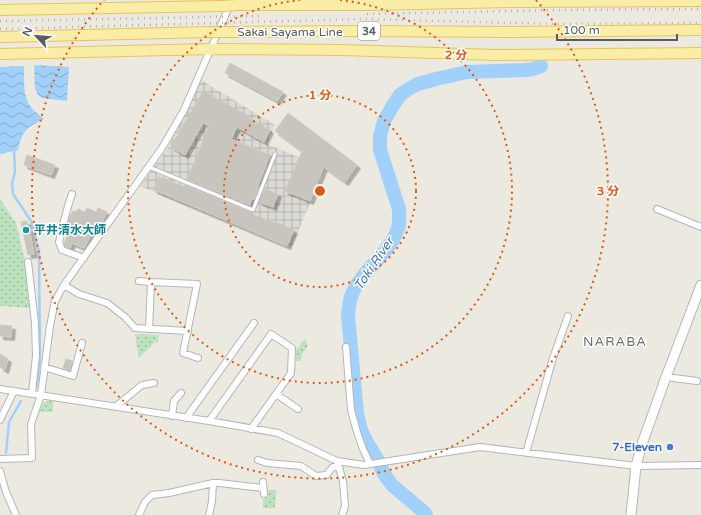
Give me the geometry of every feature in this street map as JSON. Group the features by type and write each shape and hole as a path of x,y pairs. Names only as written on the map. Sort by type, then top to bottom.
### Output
{"main road":[{"name":"34","path":"0,10 223,6 235,2 369,5 701,0"},
{"name":"Sakai Sayama Line","path":"0,37 211,32 510,32 701,30"},
{"path":"0,54 210,49 343,50 496,55 701,53"}],"street":[{"path":"0,459 32,458 31,424 41,395 44,367 55,302 64,285 162,148 184,110 210,49 235,2"},
{"path":"72,194 59,242 62,250 84,258"},
{"path":"657,209 701,228"},
{"path":"28,262 35,329 36,356 32,393"},
{"path":"139,281 197,284 183,353 198,358"},
{"path":"149,329 151,282"},
{"path":"64,285 79,294 107,303 126,317 135,328 188,331"},
{"path":"631,515 636,466 642,444 666,377 698,301 701,285"},
{"path":"526,453 553,358 568,316"},
{"path":"186,418 254,323"},
{"path":"209,422 272,334 292,348 291,373 251,429"},
{"path":"44,367 73,376 82,343"},
{"path":"346,347 351,410 361,443 371,463"},
{"path":"666,377 697,381"},
{"path":"115,407 142,385 154,383"},
{"path":"0,389 278,434 338,464 384,462 480,447 636,466 701,465"},
{"path":"0,420 14,391"},
{"path":"172,416 174,401 181,393"},
{"path":"276,394 298,409"},
{"path":"258,460 267,463 300,466 316,476 326,475 338,464"},
{"path":"338,464 343,481 345,506 342,515"},
{"path":"0,471 6,492 16,515"},
{"path":"210,515 213,483"},
{"path":"139,515 145,502 152,495 169,493 213,483 263,488"}],"lane":[{"path":"148,167 253,210 275,154"}],"shaded area":[{"path":"201,80 275,125 267,144 325,168 291,248 140,186 168,148"}],"green space":[{"path":"0,199 16,223 26,264 31,308 0,306"},
{"path":"135,334 159,335 158,342 155,342 139,358"},
{"path":"305,339 308,346 302,354 301,361 296,361 296,350"},
{"path":"52,401 53,412 39,412 43,403"},
{"path":"268,490 276,490 275,508 263,508 263,499 268,498"}],"water":[{"path":"35,65 69,67 67,101 42,98 38,95 35,89"},
{"path":"24,66 26,98 31,107 44,119 26,130 21,138 18,150 0,154 0,67"}],"building":[{"path":"230,63 283,92 277,101 225,73"},
{"path":"203,91 245,114 244,115 270,130 264,142 237,127 231,139 270,155 254,199 252,199 250,205 187,180 209,126 203,123 185,155 171,147"},
{"path":"288,113 357,165 345,182 324,167 310,201 285,191 302,151 275,131"},
{"path":"27,155 55,165 51,175 24,165"},
{"path":"159,177 185,187 185,185 247,212 294,230 287,246 154,190"},
{"path":"265,189 278,194 273,207 259,202"},
{"path":"87,208 96,212 98,208 107,212 100,227 95,226 84,248 72,243 70,248 65,246 64,243 70,231 67,229 69,218 73,211 76,212 78,209 85,212"},
{"path":"27,221 34,254 28,255 21,222"},
{"path":"0,325 12,326 11,337 0,336"},
{"path":"0,354 8,359 5,370 0,367"},
{"path":"66,359 72,361 70,370 63,368"}],"waterway":[{"name":"Toki River","path":"426,515 392,485 384,474 361,430 357,414 348,315 350,299 362,277 389,245 394,237 399,223 399,209 380,150 380,136 384,121 400,95 418,84 467,72 526,70 541,66"},
{"path":"14,151 15,171 12,184 13,194 31,221 39,251 40,357 37,386"},
{"path":"6,453 9,422 21,401"}],"railway":[{"path":"367,14 701,9"},
{"path":"0,21 261,16"},
{"path":"0,29 363,19 558,24 701,23"}],"place":[{"name":"平井清水大師","path":"26,230"},
{"name":"7-Eleven","path":"670,447"}],"district":[{"name":"NARABA","path":"615,342"}]}
